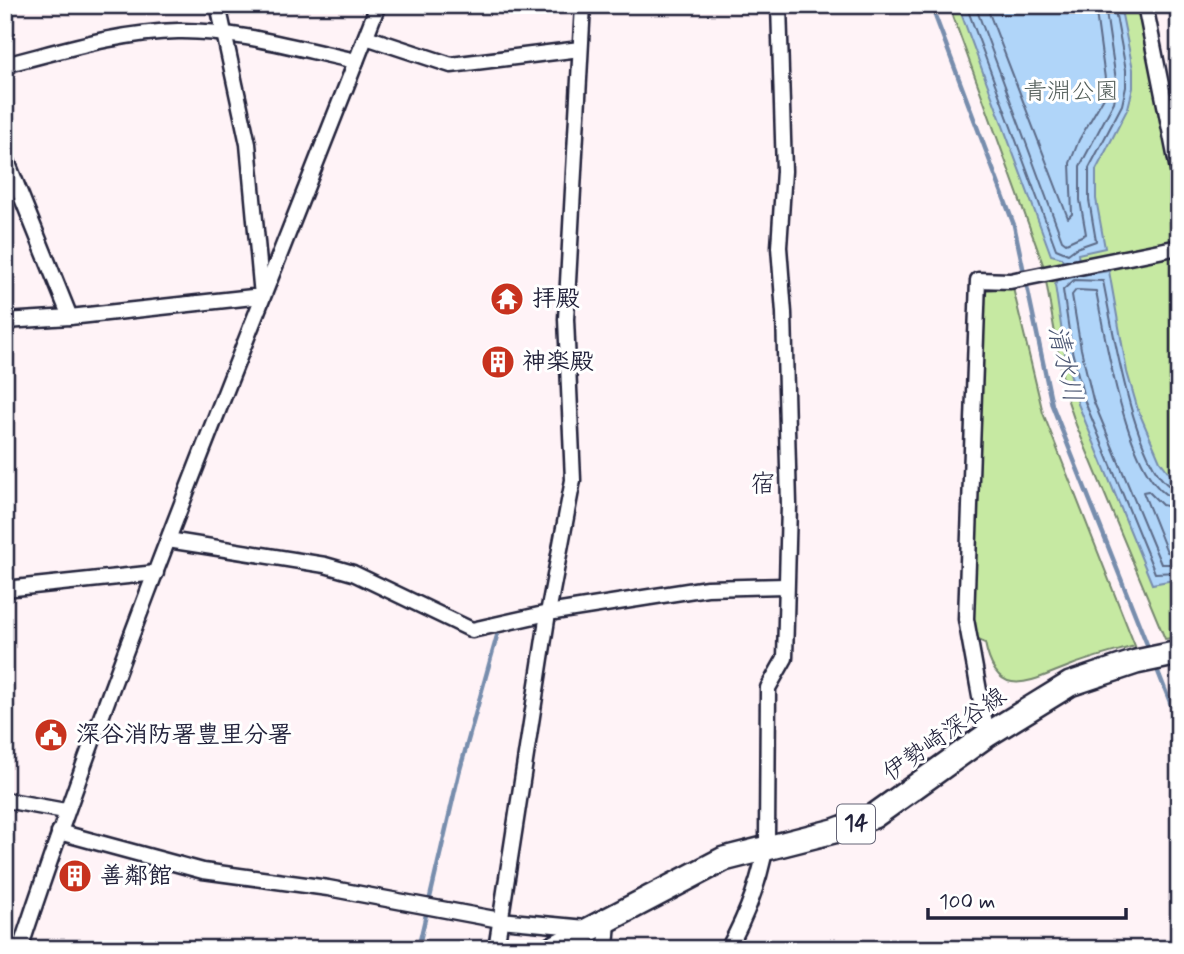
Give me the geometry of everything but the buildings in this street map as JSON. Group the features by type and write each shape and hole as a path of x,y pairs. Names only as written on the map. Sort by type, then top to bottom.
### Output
{"main road":[{"name":"伊勢崎深谷線","path":"552,949 724,859 834,831 874,816 987,735 1070,684 1140,661 1174,654"}],"street":[{"path":"218,5 227,36 248,145 262,296"},
{"path":"20,949 65,811 262,296 378,5"},
{"path":"496,949 548,613 573,480 566,319 583,5"},
{"path":"728,949 754,896 766,847 768,688 785,658 789,505 784,313 779,247 784,171 779,5"},
{"path":"1145,5 1179,175"},
{"path":"5,65 100,41 178,31 227,36 356,61"},
{"path":"366,37 451,65 580,49"},
{"path":"5,156 70,317"},
{"path":"987,735 966,620 978,280 1010,281 1083,264 1179,247"},
{"path":"5,321 70,317 262,296"},
{"path":"168,540 325,565 353,573 472,630 548,613 707,588 785,586"},
{"path":"5,589 156,573"},
{"path":"5,800 65,811"},
{"path":"59,832 203,871 328,888 500,920 601,925 606,949"}],"green space":[{"name":"青淵公園","path":"949,5 1140,5 1179,198 1179,240 1044,267"},
{"path":"1179,252 1179,637 1165,639 1076,425 1065,392 1046,281"},
{"path":"1013,288 1043,413 1135,646 1030,681 1018,682 1008,681 998,675 985,643 976,639 972,618 983,301 986,290"}],"water":[{"name":"青淵公園","path":"958,5 1120,5 1133,69 1133,88 1128,108 1096,170 1096,199 1105,248 1078,254 1081,275 1109,271 1127,372 1138,410 1160,461 1179,486 1179,579 1152,584 1078,404 1065,353 1055,285 1058,280 1066,278 1062,258 1051,255"}],"waterway":[{"name":"清水川","path":"931,5 1014,225 1052,405 1150,652"},
{"path":"418,949 459,773 500,625"},
{"name":"清水川","path":"1155,664 1179,725"}],"place":[{"name":"拝殿","path":"507,299"},
{"name":"神楽殿","path":"498,362"},
{"name":"深谷消防署豊里分署","path":"51,735"},
{"name":"善鄰館","path":"75,876"}],"district":[{"name":"宿","path":"763,485"}]}
